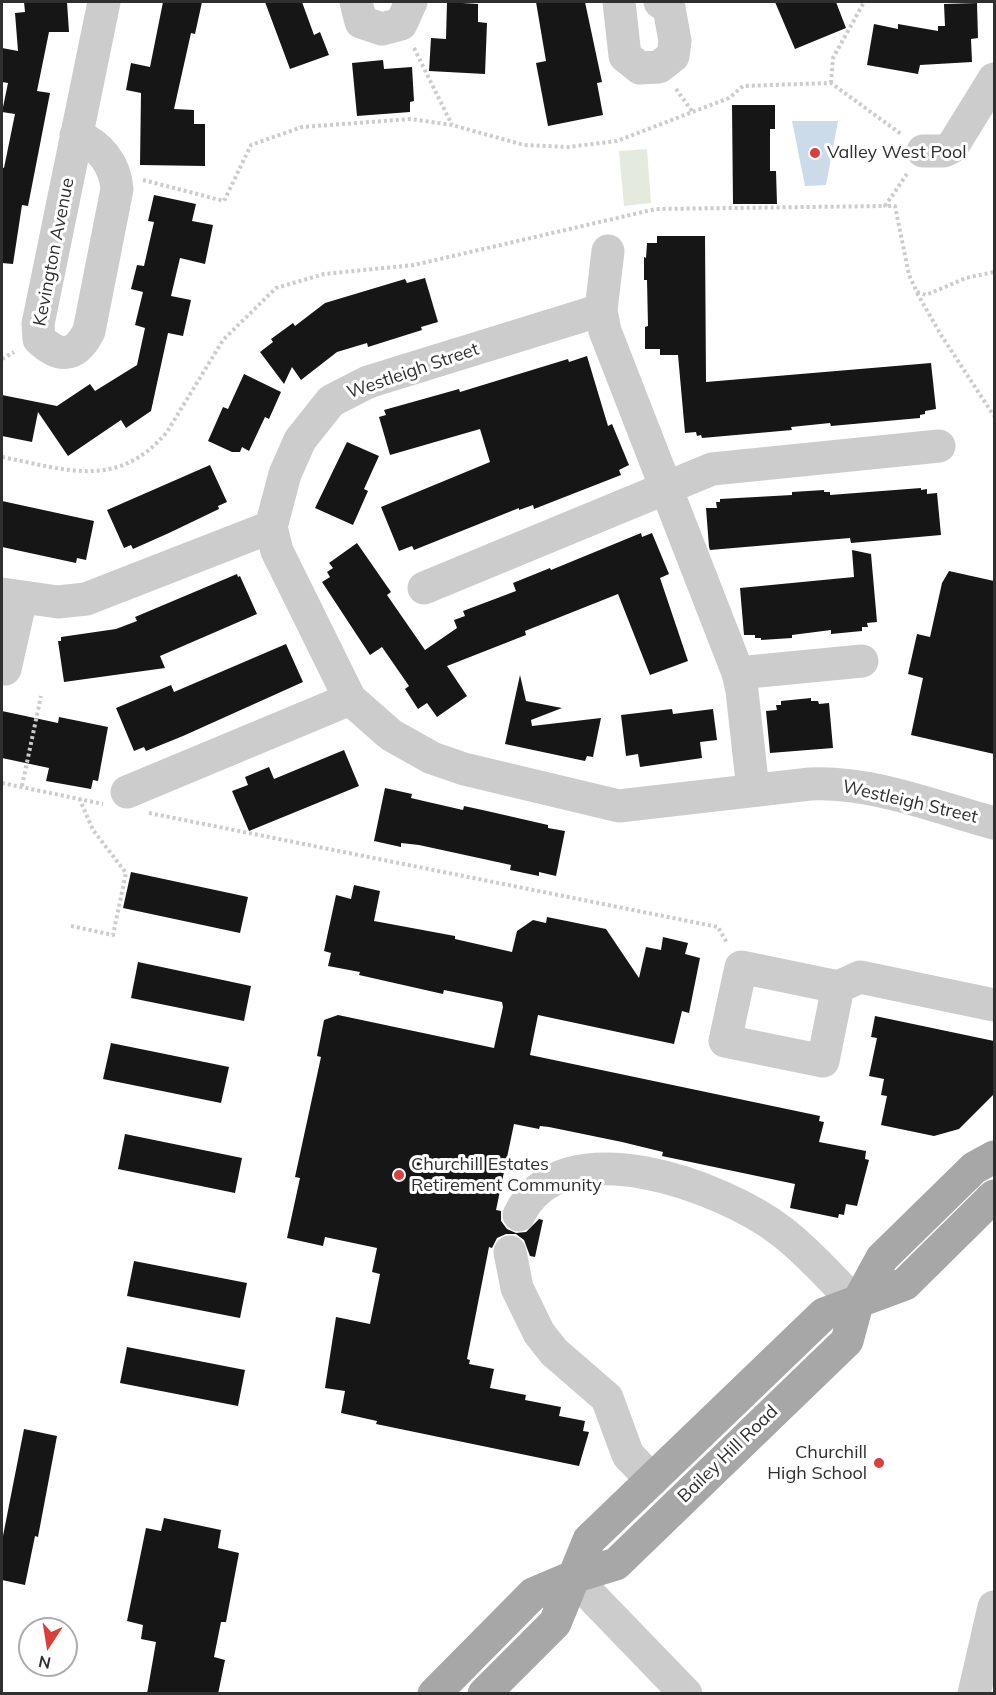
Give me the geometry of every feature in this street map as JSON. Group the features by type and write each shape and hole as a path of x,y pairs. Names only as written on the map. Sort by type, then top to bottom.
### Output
{"main road":[{"name":"Bailey Hill Road","path":"434,1694 533,1594 573,1577 616,1564 846,1341 857,1304 882,1258 974,1168 994,1157"},
{"name":"Bailey Hill Road","path":"484,1694 555,1623 589,1540 824,1314 857,1304 905,1284 994,1196"}],"street":[{"name":"Kevington Avenue","path":"104,2 38,324 39,339 51,350 66,353 81,346 89,331 117,189 116,174"},
{"path":"356,2 361,22 382,29 406,13"},
{"path":"619,2 625,56 640,68 659,67 673,56 675,41 669,8 660,2"},
{"path":"923,151 944,151 952,147 994,79"},
{"path":"76,135 92,142 116,174"},
{"path":"608,251 601,310 605,331 738,673 753,790"},
{"name":"Westleigh Street","path":"601,310 368,382 342,394 323,409 300,440 278,495 271,527 277,551 350,699 390,735 453,766 619,806 753,790 821,784 846,785 994,823"},
{"path":"423,588 720,468 939,446"},
{"path":"2,668 5,669 11,596 66,602 96,596 271,527"},
{"path":"738,673 862,661"},
{"path":"129,804 350,699"},
{"path":"838,987 823,1061 725,1041 741,967 838,987 860,977 994,1005"},
{"path":"519,1215 538,1190 551,1180 572,1172 612,1168 672,1180 739,1206 783,1232 857,1304"},
{"path":"510,1252 513,1277 539,1334 554,1352 607,1398 628,1455 652,1480"},
{"path":"573,1577 686,1694"},
{"path":"974,1694 994,1607"}],"path":[{"path":"831,83 833,58 864,2"},
{"path":"406,13 452,125"},
{"path":"116,174 224,201 251,145 277,134 302,128 411,120 452,125 524,146 568,147 617,141 729,98 743,86 831,83 923,151 885,206"},
{"path":"2,457 81,472 108,471 122,465 159,442 232,329 276,288 324,274 414,265 657,209 895,206 909,275 917,292 941,335 994,416"},
{"path":"917,292 932,294 966,278 994,272"},
{"path":"22,787 40,696"},
{"path":"2,783 80,800 129,804 718,927 741,967"},
{"path":"71,926 113,935 126,873 93,830 80,800"}],"shaded area":[{"path":"647,149 651,203 624,206 619,151"}],"water":[{"name":"Valley West Pool","path":"792,121 838,121 826,185 805,186"}],"building":[{"path":"24,2 67,2 69,32 49,32 37,91 50,93 28,206 22,205 13,264 2,263 2,167 4,168 15,114 2,112 8,83 2,82 2,48 18,51 15,13 25,12"},
{"path":"163,2 202,2 195,34 191,33 174,109 194,110 194,124 205,124 205,166 140,165 141,93 126,90 131,63 150,67"},
{"path":"265,2 302,2 314,35 320,32 329,55 290,69"},
{"path":"447,2 478,4 478,22 487,23 485,74 429,71 431,38 446,39"},
{"path":"536,2 585,2 602,82 597,83 603,115 548,126 536,63 546,61"},
{"path":"775,2 836,2 846,28 795,49"},
{"path":"977,3 978,38 971,39 972,62 920,65 918,74 867,65 874,24 898,29 898,24 938,31 938,26 945,26 944,4"},
{"path":"383,60 384,69 412,67 414,101 410,102 410,112 357,116 352,63"},
{"path":"732,105 775,105 775,129 770,129 770,171 776,171 777,204 733,204"},
{"path":"154,195 196,204 192,221 213,225 205,264 180,258 171,296 191,300 183,336 168,333 151,411 126,428 121,420 68,456 38,412 32,442 2,436 2,395 57,406 90,384 95,391 137,365 145,328 135,325 143,292 131,289 137,265 144,266 154,222 148,221"},
{"path":"657,236 705,236 706,382 931,363 936,409 925,411 920,418 831,426 830,423 791,427 792,430 702,438 701,435 697,436 696,432 685,433 678,355 660,355 660,349 645,349 645,327 648,326 644,257 646,258 647,243 657,243"},
{"path":"425,278 438,322 421,327 422,330 368,347 367,343 337,352 301,380 292,367 284,384 260,352 273,342 271,339 293,323 295,326 325,303 405,279 407,283"},
{"path":"587,356 608,426 612,424 629,465 619,470 621,475 534,509 533,505 519,510 519,508 414,550 412,546 399,551 381,507 490,462 480,429 390,455 379,417 386,415 384,410 459,389 460,392 568,359 569,362"},
{"path":"244,374 281,392 269,419 265,417 249,451 242,447 240,452 232,452 208,441 223,407 228,409"},
{"path":"347,442 379,456 364,489 368,491 353,525 315,508"},
{"path":"210,465 227,502 218,506 219,509 169,533 133,549 131,545 124,548 107,510"},
{"path":"921,488 921,490 927,489 927,494 937,493 941,535 851,543 850,538 710,550 709,547 706,508 717,508 716,502 720,502 720,499 792,495 792,492 824,490 824,492 830,492 830,495"},
{"path":"2,501 94,521 86,560 77,558 76,563 2,547"},
{"path":"641,533 642,537 652,533 669,574 660,578 688,661 650,675 618,594 525,631 526,635 447,666 467,696 437,717 427,703 418,709 405,689 409,686 382,647 370,655 322,582 330,577 327,572 333,568 329,563 357,543 391,592 387,595 425,650 457,628 454,620 465,616 463,611 516,591 513,583"},
{"path":"852,550 871,554 877,622 867,623 868,627 862,627 862,631 831,634 831,630 792,635 792,638 761,640 761,638 755,638 755,635 744,635 740,588 854,577"},
{"path":"949,571 994,581 994,754 911,735 923,678 908,674 917,634 930,637 942,583"},
{"path":"237,574 257,614 160,656 165,668 64,682 58,641 61,641 61,637 116,629 137,621 135,617"},
{"path":"286,644 303,682 183,736 146,751 144,747 134,751 116,708 171,685 174,692"},
{"path":"520,675 526,701 562,708 531,720 532,726 601,718 593,757 587,756 585,761 505,744"},
{"path":"811,698 811,701 818,701 819,704 829,703 833,748 770,753 766,711 777,710 776,705 781,705 781,701"},
{"path":"672,709 673,714 713,709 717,740 700,742 702,758 640,767 638,754 626,756 621,715"},
{"path":"2,711 58,723 59,717 108,727 98,781 93,780 91,789 46,781 49,768 2,758"},
{"path":"344,750 359,786 249,831 232,791 248,785 245,777 269,767 274,779"},
{"path":"385,788 412,794 411,798 463,810 464,806 565,831 556,876 539,872 539,876 510,870 511,865 419,845 401,843 401,847 374,841"},
{"path":"131,872 248,897 240,933 123,908"},
{"name":"Churchill Estates Retirement Community","path":"354,885 380,891 374,921 455,936 455,939 512,952 517,931 533,920 546,923 547,917 606,929 639,978 646,947 661,950 663,937 688,943 685,954 700,958 689,1013 682,1011 674,1044 538,1015 530,1055 820,1116 819,1121 824,1122 819,1142 866,1151 865,1159 869,1160 857,1206 846,1204 844,1215 839,1214 838,1218 790,1208 795,1184 662,1156 663,1152 622,1142 549,1127 540,1126 539,1129 514,1124 496,1210 501,1211 501,1221 507,1229 516,1233 526,1232 539,1219 543,1220 535,1257 530,1256 524,1240 516,1234 506,1234 497,1238 492,1248 489,1247 467,1359 470,1360 469,1364 494,1369 490,1388 526,1395 525,1400 561,1407 559,1416 585,1421 583,1431 589,1432 579,1466 376,1424 377,1421 341,1413 345,1391 325,1388 336,1317 370,1324 380,1274 372,1272 377,1248 325,1237 323,1246 287,1238 300,1178 295,1177 321,1057 317,1056 324,1020 338,1015 494,1048 503,1007 502,1002 444,990 443,994 328,966 331,953 324,951 336,895 351,899"},
{"path":"138,962 251,986 244,1021 131,998"},
{"path":"875,1016 994,1041 994,1094 959,1129 934,1136 881,1125 887,1096 881,1095 884,1079 869,1076 877,1038 871,1037"},
{"path":"111,1043 229,1067 221,1103 103,1079"},
{"path":"125,1134 242,1158 235,1193 118,1169"},
{"path":"134,1261 247,1283 240,1318 127,1296"},
{"path":"127,1347 245,1370 238,1406 120,1383"},
{"path":"24,1429 57,1436 38,1537 35,1536 25,1585 2,1580 2,1541"},
{"path":"164,1518 221,1530 218,1548 239,1553 226,1622 221,1622 214,1657 225,1660 218,1694 147,1694 156,1642 141,1639 143,1625 127,1621 146,1528 161,1531"}],"place":[{"name":"Valley West Pool","path":"815,153"},
{"name":"Churchill Estates Retirement Community","path":"399,1175"},
{"name":"Churchill High School","path":"879,1463"}]}
